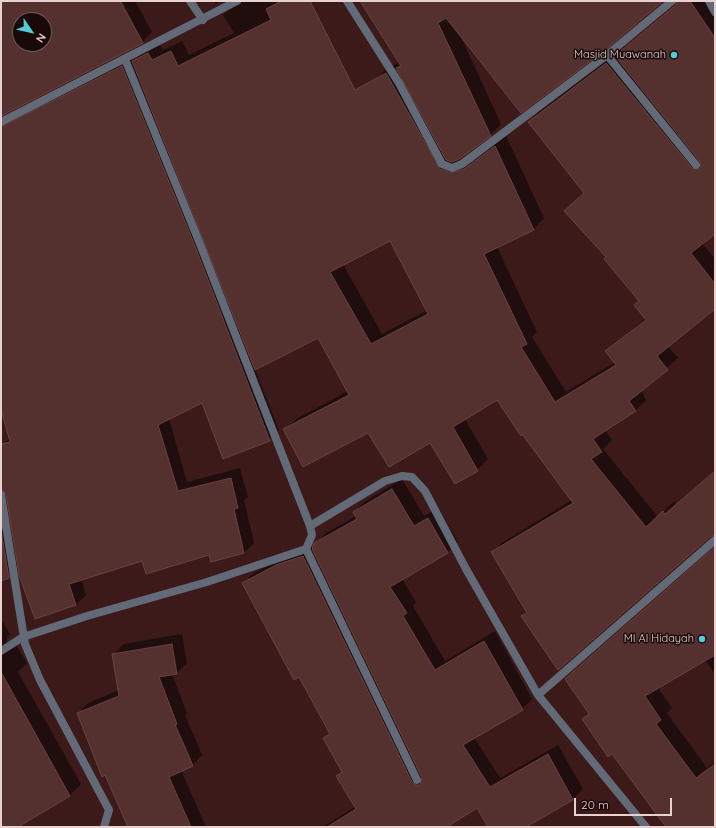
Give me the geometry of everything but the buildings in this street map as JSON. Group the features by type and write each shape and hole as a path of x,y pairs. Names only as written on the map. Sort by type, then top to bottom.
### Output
{"street":[{"path":"190,1 203,20"},
{"path":"1,122 203,20 237,1"},
{"path":"346,1 399,83 442,164 452,168 462,164 607,55 672,1"},
{"path":"709,1 715,12"},
{"path":"607,55 696,165"},
{"path":"1,651 23,637 87,616 207,582 306,549 312,535 310,526 200,244 125,59"},
{"path":"310,526 385,481 402,476 412,478 425,491 466,569 538,695 646,827"},
{"path":"1,495 23,637 40,680 109,810 104,827"},
{"path":"538,695 715,540"},
{"path":"306,549 417,780"}],"place":[{"name":"Masjid Muawanah","path":"674,55"},
{"name":"MI Al Hidayah","path":"702,639"}]}
